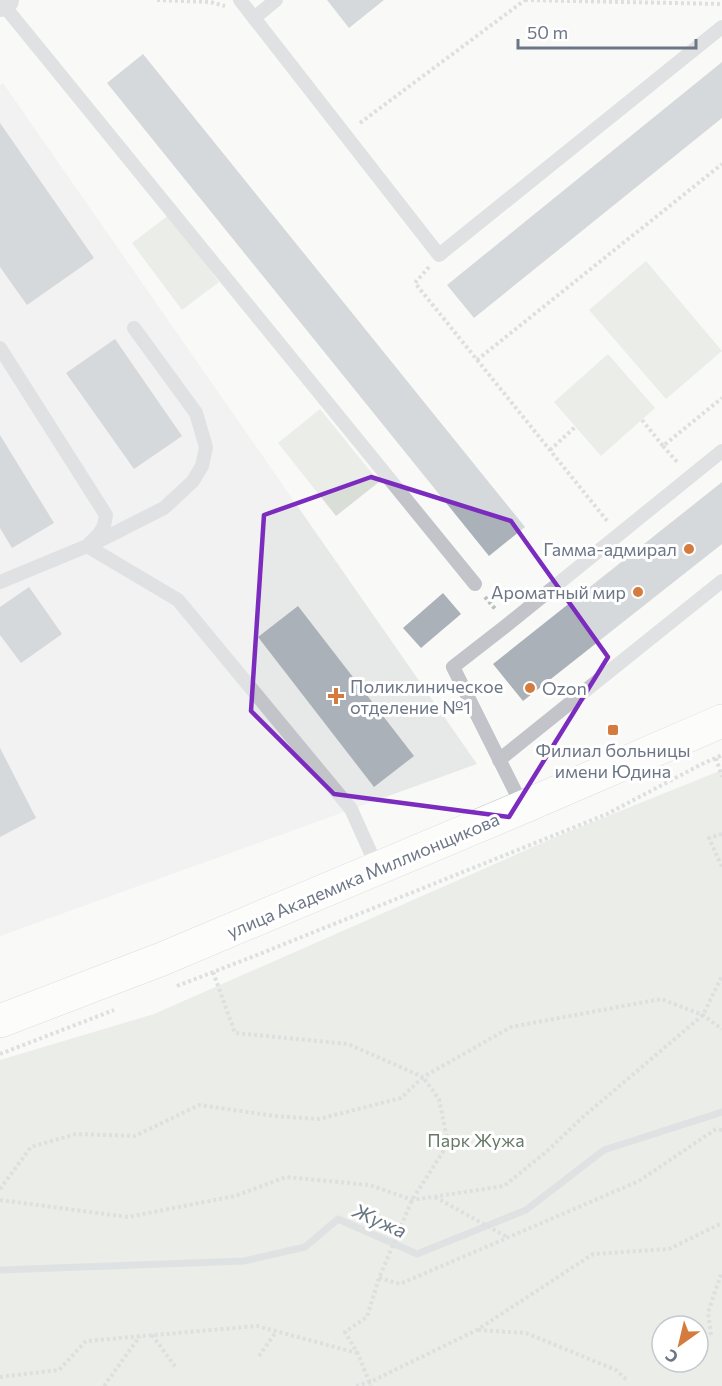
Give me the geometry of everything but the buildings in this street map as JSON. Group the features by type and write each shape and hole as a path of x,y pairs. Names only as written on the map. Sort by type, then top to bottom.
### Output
{"street":[{"name":"улица Академика Миллионщикова","path":"0,1021 162,959 722,721"}],"lane":[{"path":"240,0 439,255 722,27"},
{"path":"253,16 276,0"},
{"path":"2,1 475,584"},
{"path":"0,582 87,546 164,508 193,481 202,466 206,447 196,413 134,327"},
{"path":"0,348 106,515 104,526 87,546"},
{"path":"523,807 453,667 722,452"},
{"path":"87,546 178,600 351,810 378,869"},
{"path":"499,760 722,582"}],"path":[{"path":"157,0 210,2 253,16"},
{"path":"345,135 525,0 722,3"},
{"path":"477,360 722,164"},
{"path":"439,255 415,283 601,513"},
{"path":"642,420 663,446 722,398"},
{"path":"550,450 575,427"},
{"path":"170,988 607,814 722,755"},
{"path":"716,758 722,777"},
{"path":"722,834 709,838 722,867"},
{"path":"213,972 235,1033 348,1044 423,1077 439,1099 448,1144 412,1200 379,1278 367,1317 345,1332 358,1354 370,1384"},
{"path":"0,1200 128,1217 235,1196 286,1177 370,1185 412,1200 504,1186 703,1015 722,976"},
{"path":"0,1189 31,1147 75,1134 135,1136 199,1105 275,1116 319,1119 401,1098 423,1077 511,1027 661,999 703,1015 722,1029"},
{"path":"0,1054 117,1009"},
{"path":"379,1278 400,1284 507,1238 639,1181 716,1129 722,1130"},
{"path":"434,1197 507,1238"},
{"path":"356,1386 370,1384 477,1329 593,1254 669,1249 722,1223"},
{"path":"711,1335 708,1312 722,1272"},
{"path":"0,1377 59,1370 86,1341 257,1326 358,1354"},
{"path":"477,1329 526,1333 616,1370 628,1381"},
{"path":"260,1356 276,1332"},
{"path":"152,1335 177,1369"},
{"path":"104,1386 140,1336"}],"highlighted area":[{"path":"371,477 511,521 608,657 509,817 334,794 251,711 264,515"}],"shaded area":[{"path":"3,83 477,764 0,936 0,85"}],"green space":[{"path":"169,215 219,282 182,310 132,243"},
{"path":"646,261 722,351 666,399 589,310"},
{"path":"608,354 655,408 601,456 554,402"},
{"path":"320,409 379,482 336,516 278,443"},
{"name":"Парк Жужа","path":"722,770 722,1386 0,1386 0,1060 154,1014 558,836"}],"waterway":[{"name":"Жужа","path":"0,1270 244,1261 305,1247 338,1219 417,1254 526,1210 604,1150 722,1112"}],"place":[{"name":"Гамма-адмирал","path":"689,549"},
{"name":"Ароматный мир","path":"638,592"},
{"name":"Ozon","path":"530,688"},
{"name":"Поликлиническое отделение №1","path":"336,696"},
{"name":"Филиал больницы имени Юдина","path":"613,730"}]}
